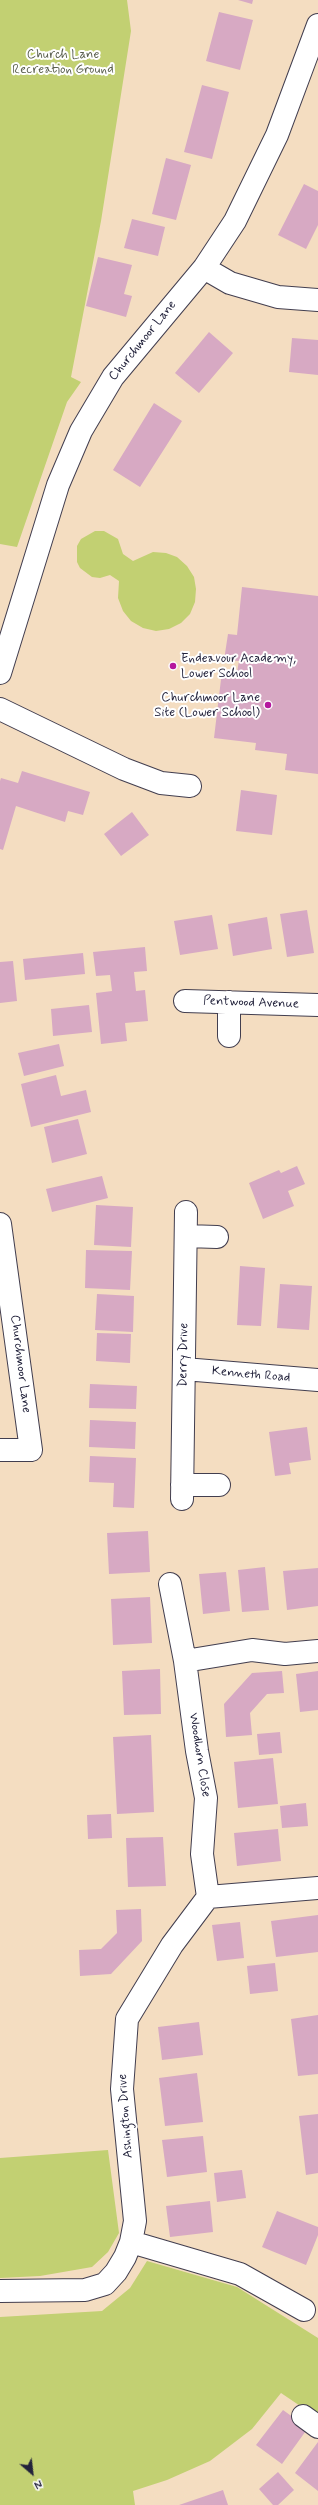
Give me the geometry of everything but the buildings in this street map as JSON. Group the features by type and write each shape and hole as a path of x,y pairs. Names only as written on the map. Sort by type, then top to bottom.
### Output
{"street":[{"name":"Churchmoor Lane","path":"0,673 58,485 81,431 113,377 204,268 236,221 276,135 318,25"},
{"path":"204,268 230,283 278,297 318,300"},
{"path":"0,709 124,769 161,783 190,786"},
{"name":"Pentwood Avenue","path":"184,1000 318,1005"},
{"path":"229,1002 229,1036"},
{"name":"Derry Drive","path":"186,1212 182,1492 219,1485"},
{"name":"Churchmoor Lane","path":"0,1224 31,1450 0,1450"},
{"path":"186,1236 217,1237"},
{"name":"Kenneth Road","path":"184,1369 318,1380"},
{"name":"Woodhorn Close","path":"170,1584 185,1661 197,1751 206,1798 202,1854 208,1897"},
{"path":"185,1661 252,1650 285,1654 318,1651"},
{"path":"208,1897 318,1888"},
{"name":"Ashington Drive","path":"0,2291 85,2290 105,2284 116,2272 131,2242 135,2221 122,2089 127,2019 172,1945 208,1897"},
{"path":"131,2242 240,2274 304,2310"}],"green space":[{"name":"Church Lane Recreation Ground","path":"0,0 127,0 131,31 101,221 71,377 81,382 67,402 17,547 0,544"},
{"path":"95,531 104,531 118,539 123,554 133,561 153,552 166,553 177,557 187,566 194,577 196,589 195,602 190,614 181,623 169,629 156,631 143,628 131,621 123,611 118,598 119,581 110,575 100,578 92,577 80,568 77,562 77,546 81,539"},
{"path":"108,2150 119,2233 108,2252 92,2267 40,2276 0,2278 0,2158"},
{"path":"147,2261 237,2287 318,2338 318,2418 281,2393 252,2429 210,2461 167,2480 133,2491 135,2505 0,2505 0,2317 102,2311 130,2288"}],"place":[{"name":"Endeavour Academy, Lower School","path":"173,666"},
{"name":"Churchmoor Lane Site (Lower School)","path":"268,705"}]}
